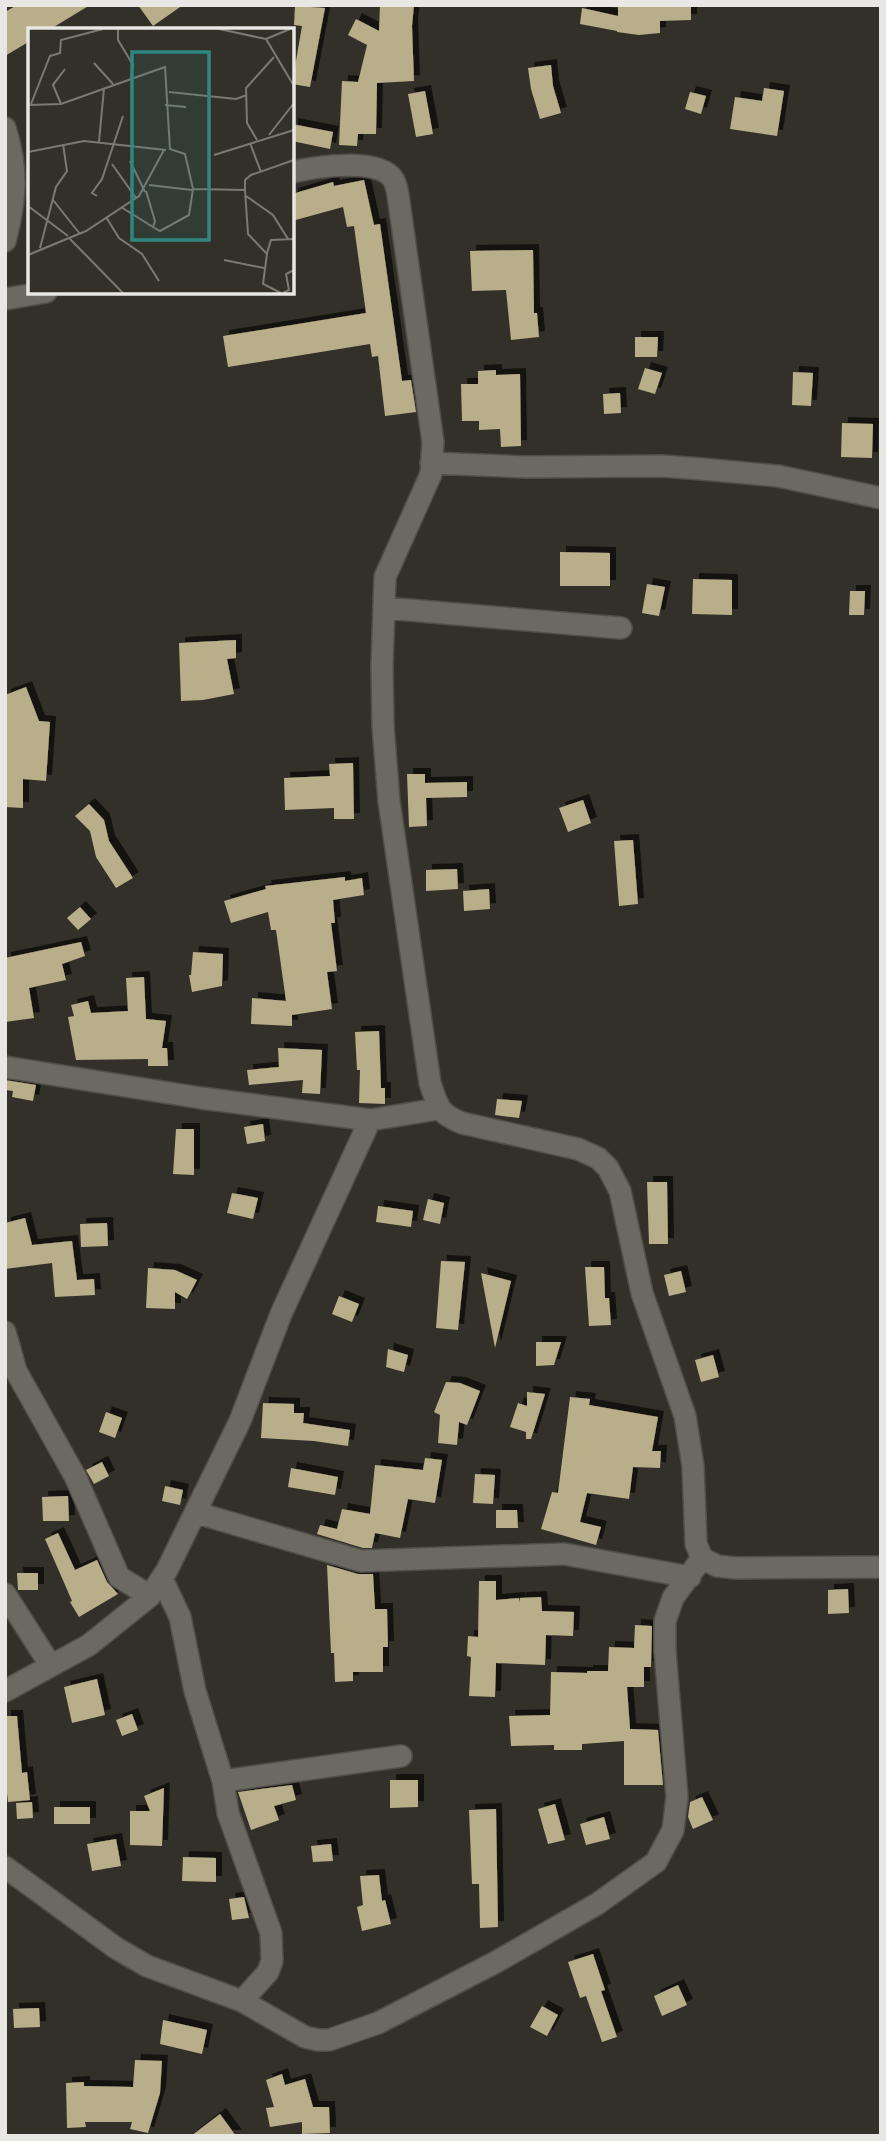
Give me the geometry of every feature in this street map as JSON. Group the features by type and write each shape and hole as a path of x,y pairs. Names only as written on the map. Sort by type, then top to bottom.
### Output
{"street":[{"path":"5,128 12,153 15,181 13,209 5,241"},
{"path":"294,172 364,165 384,170 393,179 398,195 433,442 430,474 385,577 383,726 389,801 430,1083 438,1109 446,1117 462,1123 578,1149 597,1158 608,1168 620,1191 642,1293 685,1416 693,1466 696,1545 702,1558 717,1566 737,1568 881,1567"},
{"path":"5,299 34,294"},
{"path":"431,463 702,469 778,476 881,498"},
{"path":"385,608 621,628"},
{"path":"5,1067 201,1098 370,1120 438,1109"},
{"path":"5,1691 89,1645 156,1587 197,1513 240,1420 296,1280 370,1120"},
{"path":"5,1332 16,1371 76,1478 119,1577 156,1587 180,1617 195,1690 223,1781 228,1814 271,1933 272,1961 268,1972 242,2001"},
{"path":"197,1513 361,1561 564,1554 690,1577"},
{"path":"5,1867 116,1948 147,1966 242,2001 305,2037 329,2040 378,2022 496,1962 597,1904 656,1862 673,1830 677,1797 665,1621 673,1598 702,1558"},
{"path":"5,1594 51,1666"},
{"path":"223,1781 401,1756"}],"building":[{"path":"17,5 90,5 52,28 28,28 28,42 5,56 5,12"},
{"path":"138,5 183,5 153,26"},
{"path":"380,5 414,5 414,81 377,83 376,134 358,134 357,146 339,145 342,81 358,82 367,45 348,35 356,19 379,31"},
{"path":"618,5 691,7 691,20 660,21 660,33 639,35 580,24 582,8 618,16"},
{"path":"295,6 325,8 310,87 294,84 302,26 294,25"},
{"path":"551,65 553,86 561,113 540,119 528,68"},
{"path":"764,88 784,91 777,136 730,129 735,97 762,101"},
{"path":"425,91 433,134 416,137 408,94"},
{"path":"690,92 706,96 701,114 685,109"},
{"path":"294,124 333,132 330,149 294,141"},
{"path":"364,180 374,225 380,224 402,381 411,380 416,412 385,416 378,356 372,357 370,344 228,367 223,336 366,313 354,226 347,227 343,207 294,220 294,193 333,182 334,186"},
{"path":"533,250 534,313 537,313 539,337 511,340 506,290 472,291 470,251"},
{"path":"635,337 658,337 657,357 635,357"},
{"path":"645,368 662,373 655,394 638,389"},
{"path":"496,370 496,375 520,374 521,446 501,447 500,429 479,430 479,421 462,421 461,384 478,384 478,371"},
{"path":"793,372 813,373 811,406 792,405"},
{"path":"620,393 621,413 604,414 603,394"},
{"path":"842,423 873,424 872,458 841,457"},
{"path":"560,552 610,553 610,586 560,586"},
{"path":"693,579 732,580 732,615 692,614"},
{"path":"647,584 665,587 659,616 642,613"},
{"path":"850,591 865,591 864,615 849,615"},
{"path":"236,640 236,658 227,659 234,694 181,701 179,643"},
{"path":"26,687 39,721 50,722 46,781 23,779 23,808 5,807 5,695"},
{"path":"353,763 354,819 334,819 334,808 285,810 284,778 330,776 329,764"},
{"path":"407,774 425,774 425,783 467,782 467,797 426,798 427,826 409,827"},
{"path":"583,800 591,823 568,832 559,808"},
{"path":"89,804 104,820 109,841 133,878 116,888 96,857 90,831 75,816"},
{"path":"633,840 638,904 619,906 614,841"},
{"path":"457,869 458,889 426,891 426,870"},
{"path":"345,877 345,881 362,878 364,895 333,900 335,923 331,923 337,971 327,972 332,1009 292,1015 292,1026 251,1024 252,998 286,1001 276,930 271,930 268,912 231,923 224,901 266,889 265,886"},
{"path":"489,889 490,909 464,911 463,891"},
{"path":"80,907 91,919 78,930 67,918"},
{"path":"81,942 85,956 62,964 66,980 29,988 34,1018 5,1022 5,958"},
{"path":"193,952 223,954 222,986 192,992 189,975"},
{"path":"144,977 146,1019 166,1021 162,1048 167,1048 168,1066 148,1066 148,1059 76,1060 68,1017 74,1016 71,1005 88,1001 91,1013 128,1011 126,978"},
{"path":"379,1031 381,1088 385,1088 385,1104 359,1103 360,1070 357,1070 355,1032"},
{"path":"278,1048 322,1050 320,1094 302,1093 303,1080 249,1085 247,1070 279,1067"},
{"path":"5,1080 36,1085 33,1101 12,1097 13,1091 5,1090"},
{"path":"497,1099 522,1101 519,1118 495,1115"},
{"path":"263,1124 265,1141 247,1144 244,1127"},
{"path":"176,1129 194,1129 194,1175 173,1174"},
{"path":"647,1182 667,1182 668,1244 649,1244"},
{"path":"232,1193 258,1198 253,1219 227,1213"},
{"path":"428,1199 444,1203 440,1224 423,1220"},
{"path":"378,1206 413,1211 411,1227 376,1222"},
{"path":"25,1218 32,1245 72,1241 77,1280 94,1279 95,1295 55,1297 52,1263 5,1269 5,1223"},
{"path":"107,1223 108,1246 81,1247 80,1224"},
{"path":"441,1261 465,1262 458,1330 436,1328"},
{"path":"585,1267 604,1267 605,1298 609,1298 611,1325 589,1326"},
{"path":"148,1268 175,1270 197,1280 187,1299 175,1292 175,1309 146,1308"},
{"path":"681,1271 686,1292 669,1296 664,1275"},
{"path":"481,1273 511,1281 495,1348"},
{"path":"339,1296 359,1304 352,1322 332,1314"},
{"path":"536,1342 561,1342 554,1365 536,1366"},
{"path":"388,1349 408,1355 404,1372 386,1367"},
{"path":"713,1355 719,1377 701,1382 695,1360"},
{"path":"446,1382 460,1383 480,1391 467,1425 459,1422 457,1445 438,1443 440,1415 434,1412"},
{"path":"527,1392 545,1394 531,1439 526,1439 526,1432 510,1427 518,1403 527,1406"},
{"path":"570,1397 590,1399 589,1405 658,1417 652,1451 661,1451 660,1468 633,1467 629,1499 587,1493 580,1522 601,1527 596,1545 541,1529 552,1492 558,1493"},
{"path":"263,1403 294,1404 294,1413 304,1413 303,1423 350,1430 348,1446 261,1438"},
{"path":"106,1412 122,1418 115,1438 99,1432"},
{"path":"425,1458 442,1460 435,1503 408,1499 400,1538 375,1533 372,1548 363,1548 317,1534 320,1525 337,1529 342,1509 370,1514 375,1465 423,1470"},
{"path":"102,1462 109,1476 94,1484 86,1470"},
{"path":"291,1468 338,1477 335,1495 288,1487"},
{"path":"475,1474 495,1475 493,1504 473,1503"},
{"path":"165,1486 183,1490 180,1505 162,1501"},
{"path":"68,1496 69,1521 43,1521 42,1497"},
{"path":"496,1510 517,1510 518,1528 496,1528"},
{"path":"58,1533 75,1570 97,1560 107,1582 118,1594 79,1617 70,1602 72,1601 45,1539"},
{"path":"327,1565 358,1574 373,1574 375,1609 387,1609 388,1647 383,1647 383,1672 353,1672 353,1681 335,1682"},
{"path":"17,1573 38,1573 38,1590 18,1590"},
{"path":"479,1581 496,1581 496,1600 519,1598 519,1603 520,1598 541,1597 542,1611 574,1612 573,1636 546,1635 545,1665 496,1663 495,1697 469,1696 471,1657 467,1656 468,1636 478,1637"},
{"path":"848,1589 849,1613 828,1614 828,1590"},
{"path":"635,1625 652,1626 651,1667 644,1667 644,1687 627,1687 630,1729 658,1730 663,1785 624,1785 624,1741 582,1744 582,1750 554,1750 554,1745 511,1746 509,1716 550,1715 551,1672 608,1671 609,1647 634,1648"},
{"path":"97,1679 105,1715 72,1723 64,1687"},
{"path":"132,1714 138,1730 122,1736 116,1720"},
{"path":"5,1716 17,1716 22,1773 27,1772 30,1800 8,1802"},
{"path":"390,1780 418,1780 418,1807 390,1808"},
{"path":"292,1785 296,1800 274,1806 279,1820 251,1830 238,1792"},
{"path":"164,1788 162,1846 130,1845 130,1811 150,1811 144,1796"},
{"path":"702,1797 713,1820 693,1829 688,1817 690,1802"},
{"path":"32,1802 33,1818 17,1819 16,1803"},
{"path":"555,1804 565,1840 548,1844 538,1809"},
{"path":"54,1807 90,1807 90,1824 54,1824"},
{"path":"496,1809 498,1927 480,1928 479,1884 472,1884 469,1810"},
{"path":"604,1817 610,1839 586,1845 580,1824"},
{"path":"116,1839 121,1866 92,1871 87,1844"},
{"path":"331,1844 333,1861 313,1862 311,1846"},
{"path":"183,1857 216,1858 216,1882 182,1881"},
{"path":"379,1875 382,1901 385,1900 391,1924 362,1931 357,1907 363,1905 360,1876"},
{"path":"244,1897 249,1918 232,1920 229,1899"},
{"path":"593,1954 605,1990 601,1991 617,2037 602,2042 586,1996 580,1998 568,1962"},
{"path":"678,1985 687,2005 662,2016 654,1996"},
{"path":"542,2006 558,2015 547,2036 530,2027"},
{"path":"39,2008 40,2027 14,2028 13,2009"},
{"path":"163,2020 207,2030 202,2054 160,2044"},
{"path":"135,2060 162,2061 160,2093 148,2133 130,2129 132,2122 85,2122 86,2127 67,2128 66,2083 133,2087"},
{"path":"282,2074 285,2085 305,2079 313,2107 329,2107 330,2133 302,2134 302,2122 270,2127 266,2108 274,2107 266,2080"},
{"path":"220,2114 236,2136 191,2136"}]}
